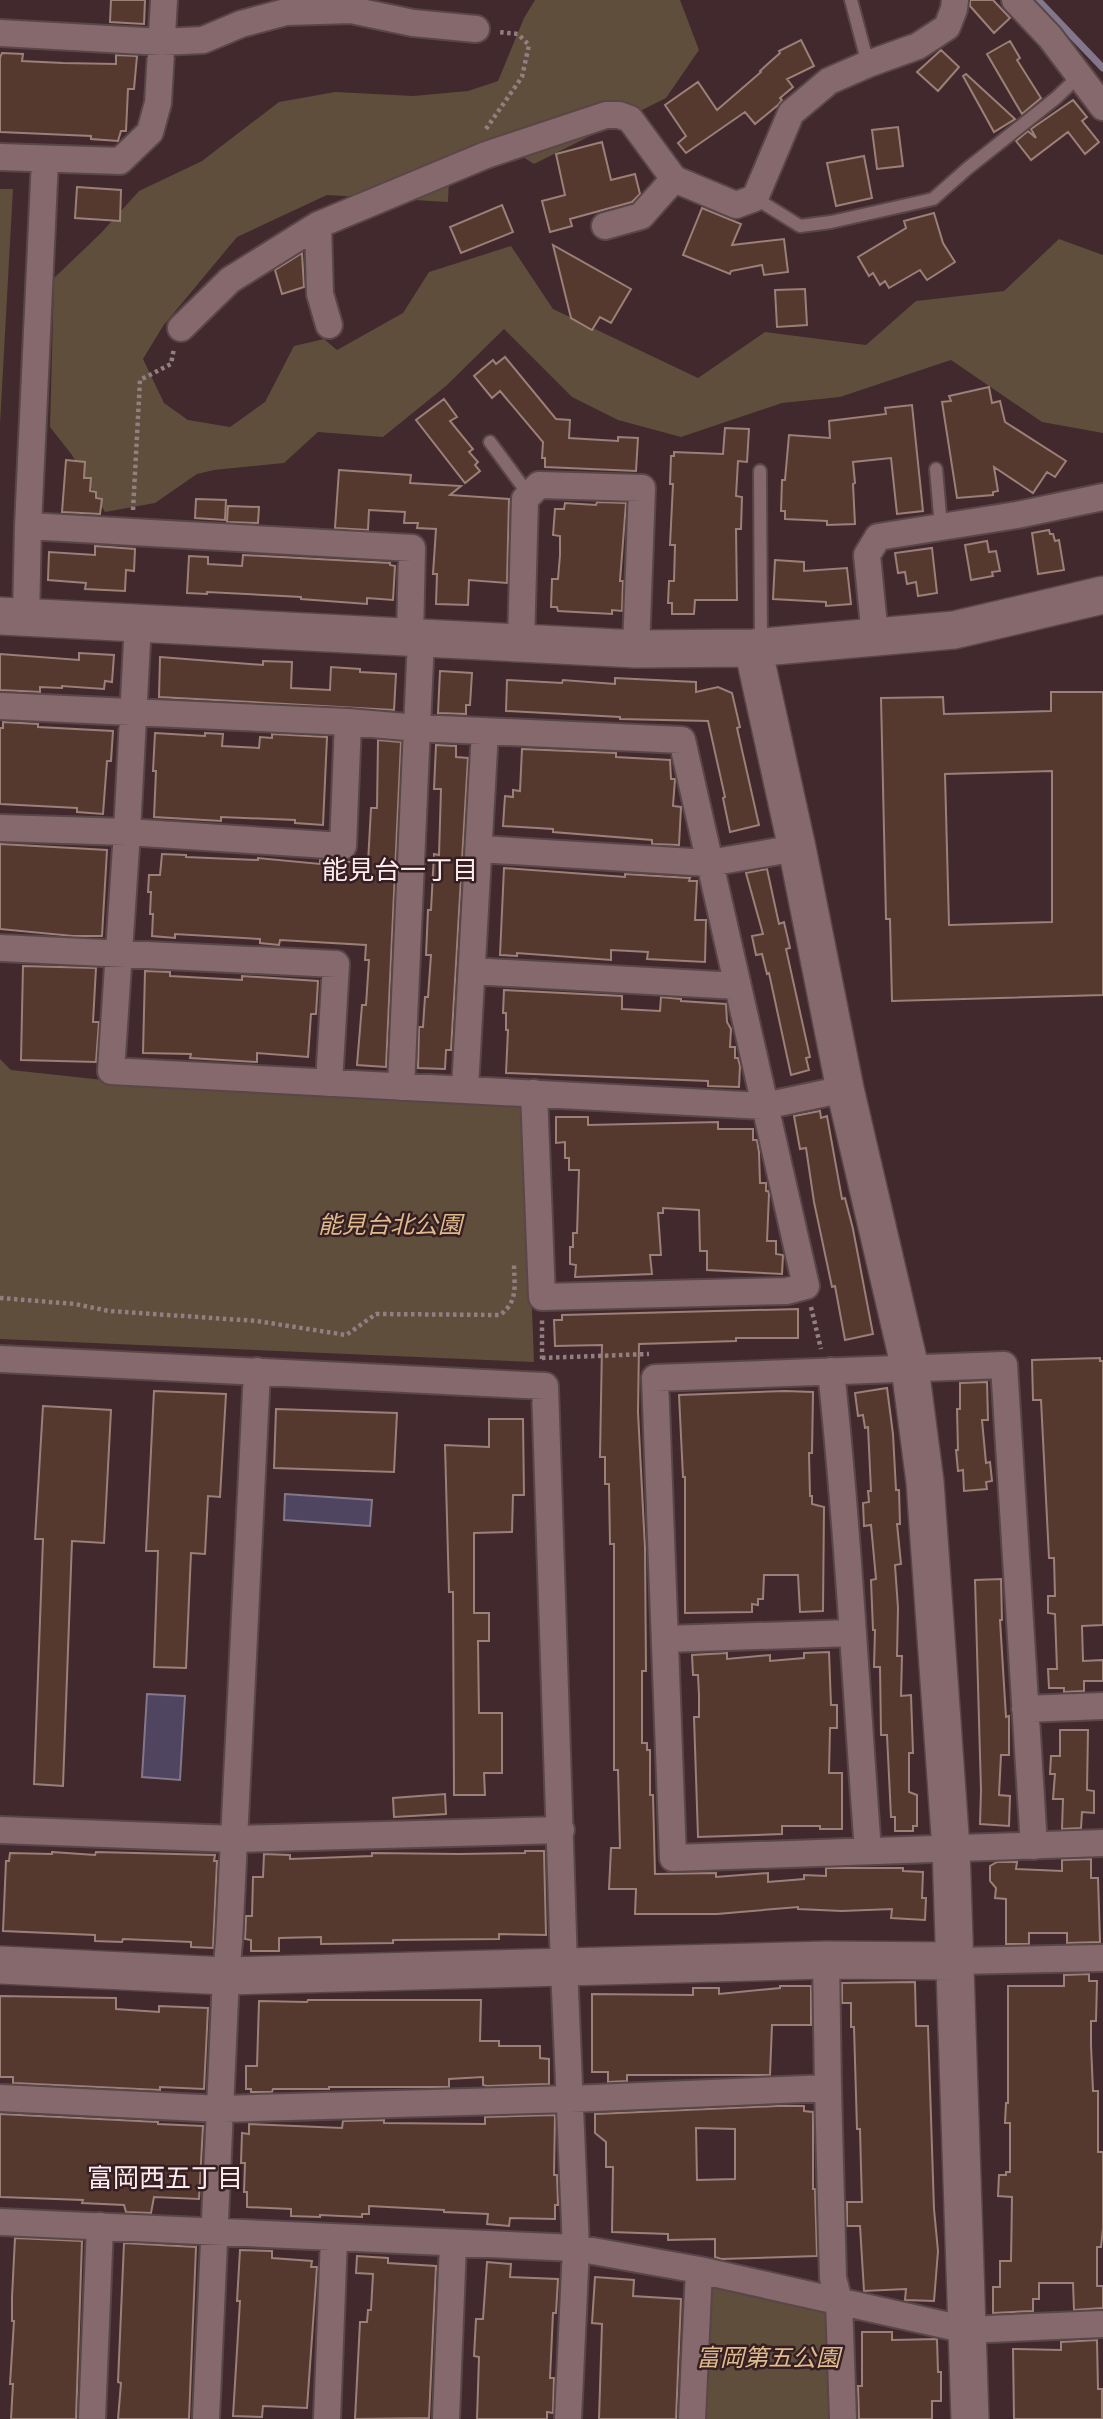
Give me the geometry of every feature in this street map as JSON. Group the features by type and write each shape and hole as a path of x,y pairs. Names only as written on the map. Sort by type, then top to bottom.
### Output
{"street":[{"path":"0,157 120,161 150,132 158,103 164,0"},
{"path":"181,327 230,280 318,225 472,161 606,115 619,115 630,119 674,179 736,205 755,198 791,113 829,81 918,46 947,27 955,0"},
{"path":"1015,0 1050,37 1103,107"},
{"path":"0,33 162,42 203,40 242,24 286,12 349,5 413,23 477,29"},
{"path":"45,159 28,526 13,617 636,649 757,648 954,630 1103,595"},
{"path":"605,226 641,216 674,179"},
{"path":"318,225 320,294 329,325"},
{"path":"521,643 525,499 539,485 642,488 636,649"},
{"path":"875,637 867,555 878,537 1103,497"},
{"path":"28,526 412,548 418,728 401,1087"},
{"path":"138,623 111,1071 764,1106 845,1089"},
{"path":"757,648 845,1089 910,1367 925,1482 951,1849 970,2419"},
{"path":"0,706 682,740 806,1286 787,1291 542,1297 534,1093"},
{"path":"0,828 127,832 343,846 348,722"},
{"path":"465,1088 485,731"},
{"path":"479,849 709,863 797,848"},
{"path":"0,947 336,964 329,1083"},
{"path":"472,971 737,986"},
{"path":"0,1359 545,1386 576,2248 568,2419"},
{"path":"826,1360 843,1484 868,1852"},
{"path":"1034,1846 1004,1365 910,1367 826,1360 655,1378 673,1858 868,1852 1034,1846 1103,1843"},
{"path":"206,2419 257,1371"},
{"path":"666,1639 852,1633"},
{"path":"1025,1709 1103,1706"},
{"path":"0,1830 234,1839 561,1830"},
{"path":"0,1965 226,1976 826,1960 1103,1958"},
{"path":"826,1960 833,2278 839,2301 843,2419"},
{"path":"0,2098 221,2109 571,2099 828,2088"},
{"path":"0,2222 576,2248 699,2270 967,2330 1103,2324"},
{"path":"92,2419 100,2226"},
{"path":"327,2419 334,2238"},
{"path":"446,2419 453,2243"},
{"path":"692,2419 699,2270"}],"lane":[{"path":"850,0 868,64"},
{"path":"755,198 800,226 831,222 933,199 1056,98 1080,75"},
{"path":"490,442 530,495"},
{"path":"936,469 941,527"},
{"path":"757,648 760,471"}],"path":[{"path":"472,161 486,129 522,77 529,45 518,34 477,29"},
{"path":"132,532 140,380 171,364 181,327"},
{"path":"0,1298 75,1304 109,1311 257,1321 346,1335 376,1314 500,1315 512,1305 514,1257"},
{"path":"806,1286 826,1360"},
{"path":"542,1297 541,1358 545,1386"}],"green space":[{"path":"535,0 680,0 699,50 666,98 534,164 493,138 450,155 448,202 327,195 237,237 163,326 143,359 164,403 188,420 230,427 265,402 294,346 324,339 337,350 403,313 429,272 511,246 553,309 698,378 765,332 866,345 916,301 1004,291 1059,239 1103,255 1103,433 1042,422 951,360 840,397 782,403 681,437 618,420 572,397 504,329 446,386 383,437 318,432 284,463 197,474 155,503 105,512 72,455 50,427 54,278 101,233 139,191 202,161 279,102 335,92 413,96 468,91 498,81 524,18"},
{"path":"0,189 13,189 0,424"},
{"name":"能見台北公園","path":"0,1059 11,1070 159,1086 524,1099 534,1362 0,1339"},
{"name":"富岡第五公園","path":"710,2283 829,2307 831,2419 704,2419"}],"shaded area":[{"path":"285,1494 372,1500 370,1526 284,1520"},
{"path":"147,1694 185,1696 180,1780 142,1777"}],"building":[{"path":"111,0 145,0 144,24 110,22"},
{"path":"970,0 993,0 1010,18 994,33 970,6"},
{"path":"801,40 814,66 787,79 793,87 780,98 782,100 778,105 755,124 745,112 686,153 678,143 686,136 665,105 698,82 717,110 761,72 779,51"},
{"path":"1010,41 1020,58 1017,60 1041,98 1022,114 987,54"},
{"path":"941,50 959,67 938,91 917,72"},
{"path":"2,53 23,54 22,61 63,63 116,64 116,55 137,56 134,89 128,89 126,131 121,131 118,141 91,139 91,136 0,132"},
{"path":"966,74 1015,119 994,132 963,76"},
{"path":"1073,100 1087,117 1082,121 1099,142 1085,154 1068,132 1031,160 1016,141 1028,131 1036,138 1031,129"},
{"path":"898,127 903,166 877,169 872,130"},
{"path":"602,142 611,180 635,174 640,194 632,202 570,219 572,226 550,232 542,201 565,195 556,154"},
{"path":"864,156 872,198 836,206 827,163"},
{"path":"77,187 121,190 120,221 75,218"},
{"path":"502,205 513,232 461,253 450,227"},
{"path":"702,208 741,224 732,245 784,239 788,272 764,275 762,265 731,271 730,274 683,255"},
{"path":"934,213 943,243 955,262 927,280 920,270 889,288 885,281 880,285 873,273 869,276 858,257 906,228 904,221"},
{"path":"553,245 631,289 611,323 600,317 592,330 571,318"},
{"path":"302,253 304,287 282,294 275,270"},
{"path":"805,289 807,325 777,327 775,290"},
{"path":"505,357 556,419 570,420 569,438 618,441 618,437 638,438 636,471 545,467 545,458 542,458 543,442 500,391 492,398 474,376 493,360 496,364"},
{"path":"989,387 992,403 1000,401 1005,422 1066,461 1055,477 1047,472 1033,493 994,467 998,491 993,492 993,495 957,498 942,402 951,401 949,396"},
{"path":"444,399 457,417 450,421 473,449 469,452 478,462 475,465 480,471 465,483 416,420"},
{"path":"912,405 923,511 897,514 891,458 853,462 855,524 827,525 827,521 785,519 785,511 781,511 782,480 785,480 789,435 830,438 829,421 886,414 885,408"},
{"path":"725,428 749,429 747,462 738,461 736,496 742,497 741,529 736,529 737,600 695,600 694,614 672,614 672,603 668,603 669,581 674,581 675,545 670,545 673,484 670,484 671,456 674,456 674,452 723,454"},
{"path":"66,460 85,462 84,478 91,478 90,491 96,492 96,498 102,499 100,514 62,512"},
{"path":"339,470 411,475 410,483 461,486 450,495 509,499 507,583 469,580 468,605 436,604 437,574 433,574 436,529 417,528 418,523 404,523 405,512 369,510 368,530 335,528"},
{"path":"196,499 226,500 225,520 195,518"},
{"path":"597,502 626,503 620,581 623,581 622,611 612,610 612,614 558,611 557,607 551,607 552,579 558,579 560,555 560,536 553,535 555,509 564,509 565,503 596,505"},
{"path":"228,506 259,507 258,523 227,522"},
{"path":"1049,530 1055,541 1059,540 1064,570 1038,574 1032,533"},
{"path":"987,541 989,552 996,551 1000,571 992,572 993,576 971,580 965,545"},
{"path":"95,546 135,549 134,571 126,570 125,591 85,589 86,583 48,580 49,552 95,555"},
{"path":"932,548 937,593 918,596 916,582 907,584 905,572 898,573 895,553"},
{"path":"243,555 390,563 395,566 393,600 367,598 367,604 301,597 187,593 189,556 208,557 208,564 242,566"},
{"path":"775,560 804,562 804,571 847,568 851,604 826,606 826,602 773,599"},
{"path":"79,653 114,655 112,682 105,681 104,689 62,686 40,687 40,692 0,690 0,654 79,660"},
{"path":"160,657 263,665 263,661 292,662 291,688 330,690 331,667 396,674 394,710 159,697"},
{"path":"440,671 472,673 470,705 466,705 466,714 438,713"},
{"path":"615,678 696,682 696,692 718,687 732,693 740,727 737,728 759,825 730,832 708,721 620,719 506,711 507,680 615,684"},
{"path":"1051,692 1103,692 1103,995 892,1001 890,919 886,919 881,698 943,697 944,714 1051,711","holes":["1052,771 1052,922 949,925 945,774"]},
{"path":"3,722 38,724 38,727 113,731 111,761 107,761 103,814 77,812 77,808 0,804 0,728 3,728"},
{"path":"155,733 205,736 205,733 223,734 222,746 259,748 260,737 272,738 272,734 327,737 323,825 295,823 295,820 221,817 221,821 154,817"},
{"path":"378,740 401,742 386,1067 357,1065 362,1005 366,1005 369,960 365,960 366,945 280,940 279,945 260,943 260,939 175,934 175,938 152,936 151,892 148,892 149,875 160,875 162,854 320,864 320,860 368,863 371,808 377,808"},
{"path":"436,745 456,746 456,757 468,758 451,1050 446,1050 445,1069 418,1068 419,1027 423,1027 425,997 428,997 431,955 426,955 428,910 431,910 434,854 439,855 441,789 434,789"},
{"path":"522,749 616,753 616,757 670,760 671,779 675,779 673,806 681,807 679,845 652,844 652,840 553,832 553,829 503,826 505,796 513,797 513,790 520,791"},
{"path":"0,844 107,850 102,936 0,929"},
{"path":"504,868 625,877 625,874 690,878 689,881 697,881 695,920 706,920 705,962 647,959 648,952 611,950 611,960 517,953 517,956 500,955"},
{"path":"767,869 779,924 784,922 790,948 786,949 810,1057 806,1058 809,1070 791,1075 769,973 767,974 762,954 756,955 752,936 763,934 746,873"},
{"path":"23,966 96,968 93,1022 99,1022 96,1062 21,1060"},
{"path":"145,971 170,972 170,976 242,980 242,976 318,981 316,1014 311,1014 308,1057 257,1053 257,1062 190,1058 191,1054 143,1053"},
{"path":"504,990 622,996 622,1009 660,1011 661,997 726,1004 727,1022 731,1029 730,1047 735,1047 735,1058 738,1058 740,1066 739,1087 708,1086 708,1081 506,1073 508,1030 506,1013 503,1013"},
{"path":"820,1111 821,1118 827,1116 842,1199 845,1198 853,1229 873,1334 845,1340 814,1202 806,1148 800,1149 794,1116"},
{"path":"556,1117 588,1117 588,1125 718,1122 718,1129 753,1129 753,1140 757,1140 759,1152 760,1183 766,1183 766,1191 769,1194 767,1241 776,1241 776,1254 783,1255 782,1274 707,1270 707,1251 700,1251 699,1210 663,1208 663,1213 658,1213 661,1255 650,1255 652,1274 575,1277 576,1265 570,1264 570,1247 573,1247 573,1233 577,1233 579,1170 569,1170 569,1158 565,1158 565,1142 556,1143"},
{"path":"798,1309 798,1338 736,1338 736,1341 639,1344 638,1412 645,1548 646,1671 642,1671 642,1743 647,1743 647,1750 650,1750 655,1874 716,1873 716,1877 768,1873 768,1882 804,1879 804,1875 826,1876 826,1868 903,1868 903,1871 923,1872 925,1920 891,1918 892,1909 842,1911 798,1907 717,1914 635,1914 636,1889 609,1889 611,1848 620,1848 618,1770 614,1770 614,1544 610,1544 609,1484 605,1484 605,1457 600,1457 602,1345 555,1346 554,1320 562,1320 562,1315"},
{"path":"1100,1358 1100,1361 1103,1361 1103,1625 1082,1626 1083,1661 1103,1660 1103,1681 1084,1681 1084,1691 1064,1692 1064,1688 1049,1688 1048,1669 1057,1669 1055,1614 1048,1613 1048,1596 1055,1596 1054,1558 1049,1558 1041,1400 1033,1400 1032,1360"},
{"path":"987,1382 988,1420 982,1420 986,1463 990,1462 992,1481 986,1482 987,1489 964,1491 963,1470 958,1471 956,1450 960,1383"},
{"path":"887,1388 896,1490 899,1490 900,1524 897,1524 901,1564 895,1565 897,1656 902,1656 901,1696 911,1695 913,1753 909,1753 909,1792 917,1795 917,1826 913,1826 913,1831 895,1831 895,1817 891,1817 887,1735 881,1735 880,1667 874,1667 875,1630 871,1580 876,1579 871,1525 864,1526 863,1503 869,1502 868,1491 871,1491 868,1427 865,1428 863,1415 858,1416 855,1393"},
{"path":"154,1391 226,1394 220,1497 208,1496 205,1554 191,1553 186,1668 154,1667 158,1551 146,1551"},
{"path":"813,1392 812,1453 809,1453 810,1496 812,1504 824,1507 823,1611 800,1612 798,1575 764,1575 763,1599 758,1599 758,1605 752,1604 752,1612 685,1613 685,1477 679,1395"},
{"path":"43,1406 111,1410 104,1543 72,1541 63,1786 34,1784 43,1539 35,1539"},
{"path":"276,1409 397,1413 394,1472 274,1468"},
{"path":"489,1419 523,1419 524,1495 513,1495 512,1532 474,1533 474,1613 489,1613 489,1641 478,1641 479,1713 502,1713 502,1773 484,1773 485,1795 454,1795 453,1592 449,1592 445,1445 489,1447"},
{"path":"1001,1579 1000,1620 1006,1717 1009,1716 1009,1755 1001,1755 999,1795 1010,1796 1009,1826 980,1824 975,1580"},
{"path":"829,1652 831,1705 837,1705 837,1728 830,1728 829,1773 842,1773 842,1829 782,1826 782,1834 698,1837 694,1717 699,1717 699,1695 698,1675 693,1675 692,1655 727,1653 727,1659 770,1655 770,1661 804,1658 804,1653"},
{"path":"1060,1730 1088,1730 1087,1790 1094,1791 1094,1813 1082,1812 1081,1828 1062,1829 1063,1799 1053,1799 1055,1774 1050,1774 1051,1756 1060,1756"},
{"path":"445,1794 446,1814 394,1817 393,1798"},
{"path":"544,1851 546,1935 499,1934 499,1939 321,1944 321,1937 279,1938 279,1951 251,1951 251,1940 245,1939 246,1916 252,1916 253,1877 263,1877 264,1854 290,1855 290,1859 372,1856 372,1853 459,1854"},
{"path":"96,1852 215,1855 214,1861 217,1861 213,1948 191,1947 191,1942 123,1939 122,1942 95,1941 95,1935 3,1931 6,1861 9,1861 10,1853 95,1855"},
{"path":"1091,1859 1091,1878 1098,1878 1100,1942 1067,1943 1067,1933 1029,1933 1029,1944 1006,1944 1006,1899 995,1898 996,1888 990,1881 990,1866 997,1862 1017,1862 1016,1869 1062,1871 1062,1860"},
{"path":"1089,1974 1089,1981 1097,1981 1096,2021 1091,2021 1091,2045 1093,2091 1098,2091 1098,2152 1103,2152 1103,2228 1101,2247 1097,2247 1097,2286 1103,2286 1103,2308 1074,2310 1073,2283 1039,2283 1039,2299 1033,2299 1033,2311 993,2313 993,2287 1000,2287 1000,2261 1011,2261 1012,2197 998,2196 999,2175 1010,2172 1010,2123 1005,2123 1008,2103 1008,1986 1064,1986 1064,1975"},
{"path":"915,1982 916,2026 928,2026 934,2209 938,2251 934,2301 905,2300 906,2289 864,2291 860,2226 847,2226 847,2202 862,2202 854,2027 851,2027 851,2003 842,2003 842,1983"},
{"path":"780,1986 811,1986 811,2025 772,2025 770,2075 627,2075 627,2081 608,2082 608,2072 592,2072 592,1994 693,1995 693,1988 719,1988 719,1994"},
{"path":"0,1996 116,1998 116,2009 159,2012 159,2006 208,2008 204,2089 160,2087 160,2090 13,2083 13,2077 0,2077"},
{"path":"481,2000 480,2041 499,2041 499,2046 540,2046 540,2058 549,2059 549,2084 487,2086 483,2085 483,2077 449,2079 449,2087 329,2087 273,2089 272,2092 251,2092 251,2089 246,2089 246,2066 257,2066 259,2001"},
{"path":"804,2106 804,2111 813,2112 813,2189 817,2256 721,2259 715,2257 715,2239 668,2240 668,2234 612,2232 613,2167 606,2167 606,2142 595,2133 595,2114","holes":["696,2128 735,2129 735,2179 697,2180"]},
{"path":"0,2114 203,2126 199,2199 154,2197 151,2213 126,2212 124,2205 82,2203 83,2200 0,2197"},
{"path":"555,2115 554,2175 557,2175 558,2205 555,2205 555,2219 510,2218 509,2226 487,2224 488,2214 444,2210 369,2206 369,2214 362,2214 362,2217 320,2217 291,2216 291,2209 247,2207 247,2192 244,2192 245,2163 241,2163 242,2133 249,2134 249,2124 342,2128 343,2121 384,2120 384,2123 485,2124 485,2117"},
{"path":"15,2238 82,2241 76,2419 11,2419"},
{"path":"124,2243 196,2247 189,2419 118,2419"},
{"path":"240,2250 272,2251 272,2258 312,2261 311,2267 317,2267 307,2408 263,2406 262,2417 233,2416 240,2301 237,2301"},
{"path":"357,2256 388,2258 388,2263 436,2266 429,2418 355,2419 360,2322 367,2322 368,2310 371,2310 373,2274 356,2273"},
{"path":"487,2262 511,2264 510,2277 558,2279 556,2313 553,2313 550,2378 554,2378 553,2413 547,2412 547,2419 477,2419 479,2357 474,2356 476,2319 483,2319"},
{"path":"595,2277 634,2280 633,2296 681,2299 676,2419 599,2419 602,2324 592,2323"},
{"path":"862,2332 892,2332 892,2340 937,2339 941,2401 932,2401 932,2419 859,2419 858,2386 862,2386"},
{"path":"1097,2340 1102,2419 1014,2419 1013,2349 1061,2350 1061,2342"}],"waterway":[{"path":"1038,0 1103,68"}],"district":[{"name":"能見台一丁目","path":"400,870"},
{"name":"富岡西五丁目","path":"165,2178"}]}
